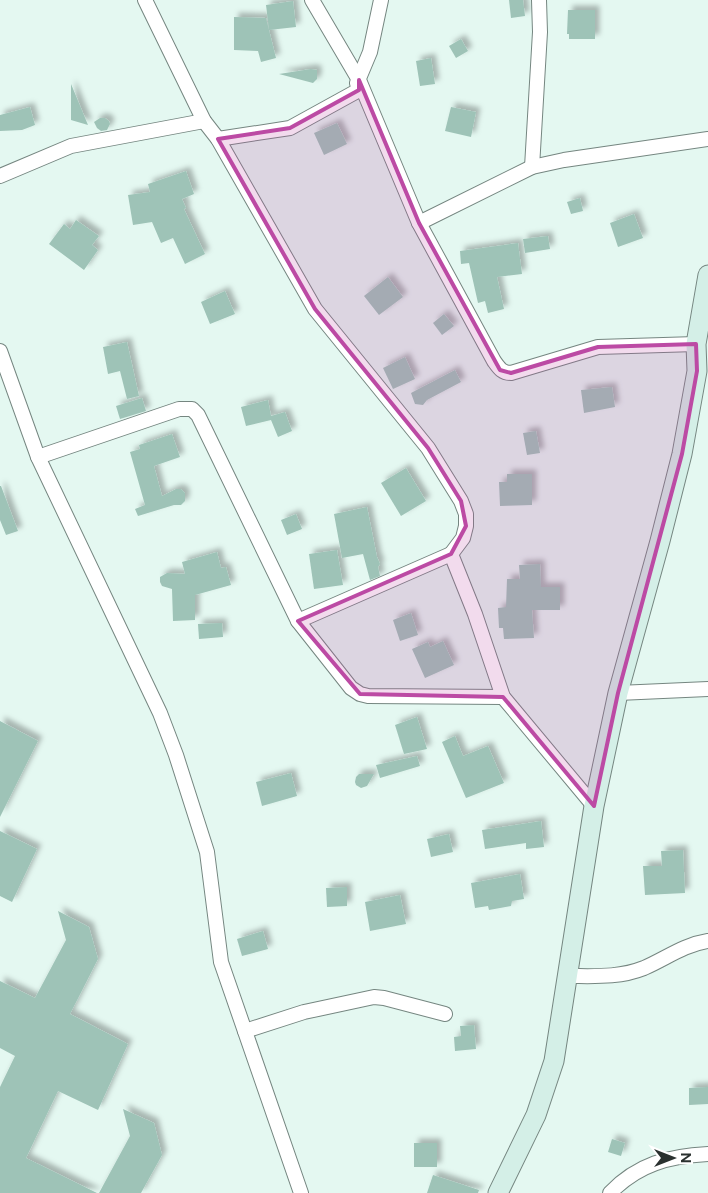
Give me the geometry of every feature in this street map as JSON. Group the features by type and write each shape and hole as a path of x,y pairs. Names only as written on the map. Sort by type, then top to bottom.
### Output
{"street":[{"path":"145,0 204,121 218,139 315,309 428,448 461,501 466,514 463,538 451,554 298,621"},
{"path":"312,0 358,80 419,223 500,370 506,373 518,371 598,346 696,344"},
{"path":"218,139 290,128 358,90 358,80 370,52 381,0"},
{"path":"532,167 540,32 539,0"},
{"path":"0,176 71,146 204,121"},
{"path":"419,223 532,167 564,160 708,138"},
{"path":"498,1193 536,1115 554,1061 594,806 618,693 660,542 682,454 697,371 696,344 708,275"},
{"path":"0,351 38,457 160,713 176,755 207,852 221,962 301,1193"},
{"path":"38,457 179,409 192,409 198,415 298,621 351,688 360,694 368,696 503,696"},
{"path":"451,554 475,614 503,696 594,806"},
{"path":"618,693 708,689"},
{"path":"568,976 607,977 625,974 644,968 693,944 708,941"},
{"path":"245,1031 318,1008 374,998 384,998 445,1014"},
{"path":"610,1193 646,1166 664,1160 708,1154"}],"highlighted area":[{"path":"359,80 419,223 500,370 511,373 598,347 696,344 697,371 682,454 618,693 594,806 503,697 360,694 298,621 451,554 466,526 461,501 428,448 315,309 218,139 290,128 359,90"}],"building":[{"path":"509,0 523,0 525,16 511,18"},
{"path":"293,1 296,27 269,30 266,5"},
{"path":"568,10 595,10 595,39 569,39 569,34 567,34"},
{"path":"234,17 266,18 276,58 261,62 258,51 234,50"},
{"path":"461,39 468,51 456,58 449,46"},
{"path":"431,58 435,84 420,86 416,61"},
{"path":"311,69 317,70 317,79 313,83 279,74"},
{"path":"71,84 88,125 71,120"},
{"path":"30,107 35,125 22,130 0,131 0,115"},
{"path":"451,107 476,112 471,137 445,131"},
{"path":"100,118 105,118 109,121 110,124 107,130 101,131 97,128 94,122"},
{"path":"337,123 347,144 324,155 314,133"},
{"path":"186,171 194,194 182,199 186,208 184,209 205,254 185,264 173,238 161,243 152,222 133,225 128,195 150,192 148,184"},
{"path":"580,198 583,211 571,214 567,202"},
{"path":"634,214 643,238 618,247 610,223"},
{"path":"76,220 99,236 92,245 98,250 84,270 49,244 64,224 70,229"},
{"path":"548,236 550,249 525,253 523,239"},
{"path":"518,243 522,274 497,277 504,309 488,313 485,301 478,303 469,263 461,264 460,251"},
{"path":"388,277 403,297 379,315 364,296"},
{"path":"225,291 235,314 210,324 201,302"},
{"path":"444,314 454,326 442,335 433,323"},
{"path":"127,342 139,396 127,399 120,371 108,374 103,347"},
{"path":"405,357 415,379 393,389 383,368"},
{"path":"455,370 461,382 427,400 423,405 415,404 411,393"},
{"path":"612,387 615,407 584,413 581,390"},
{"path":"142,398 146,411 120,419 116,406"},
{"path":"268,400 271,416 285,412 292,431 278,437 271,420 246,426 241,407"},
{"path":"536,431 540,453 527,455 523,433"},
{"path":"172,434 180,457 154,466 162,496 176,489 181,489 185,493 185,501 181,505 174,505 138,516 135,509 145,505 130,452 140,449 139,445"},
{"path":"406,468 426,501 401,516 381,483"},
{"path":"507,474 532,474 532,505 500,506 499,482 507,482"},
{"path":"0,486 18,531 6,535 0,520"},
{"path":"367,507 380,564 378,567 380,576 370,580 363,554 342,558 334,514"},
{"path":"296,514 302,529 287,535 281,520"},
{"path":"337,550 343,585 314,589 309,554"},
{"path":"217,552 221,568 226,567 231,585 195,595 195,620 173,621 172,589 162,586 160,577 167,573 185,574 182,562"},
{"path":"540,564 541,587 560,587 560,610 532,610 534,638 504,639 503,628 499,628 498,608 506,607 507,579 520,579 519,565"},
{"path":"411,613 418,635 400,641 393,620"},
{"path":"222,623 223,637 199,639 198,624"},
{"path":"443,641 454,665 425,678 412,649 428,642 430,647"},
{"path":"417,717 427,749 404,754 395,725"},
{"path":"0,721 38,741 0,817"},
{"path":"455,736 463,756 488,746 504,783 466,798 442,742"},
{"path":"417,756 420,766 380,778 376,765"},
{"path":"291,773 297,796 262,806 256,782"},
{"path":"359,774 374,774 367,786 361,788 355,782"},
{"path":"541,821 544,847 526,849 526,843 485,849 482,830"},
{"path":"0,831 37,849 12,902 0,896"},
{"path":"449,834 453,852 431,857 427,839"},
{"path":"683,850 685,893 645,895 643,866 662,866 661,851"},
{"path":"520,874 524,899 512,901 511,906 489,910 488,906 475,908 471,883"},
{"path":"347,887 347,906 327,907 326,888"},
{"path":"400,895 406,924 370,931 365,902"},
{"path":"58,911 89,927 98,959 70,1014 128,1044 98,1110 58,1091 26,1158 97,1193 0,1193 0,1087 15,1056 0,1048 0,981 35,998 66,940"},
{"path":"263,931 268,949 242,956 237,939"},
{"path":"474,1025 476,1049 455,1051 454,1037 461,1036 460,1026"},
{"path":"708,1087 708,1104 689,1105 689,1088"},
{"path":"123,1109 154,1123 162,1155 141,1193 99,1193 130,1136"},
{"path":"612,1139 625,1143 621,1156 608,1152"},
{"path":"414,1143 437,1143 437,1167 414,1167"},
{"path":"433,1175 479,1190 478,1193 427,1193"}]}
